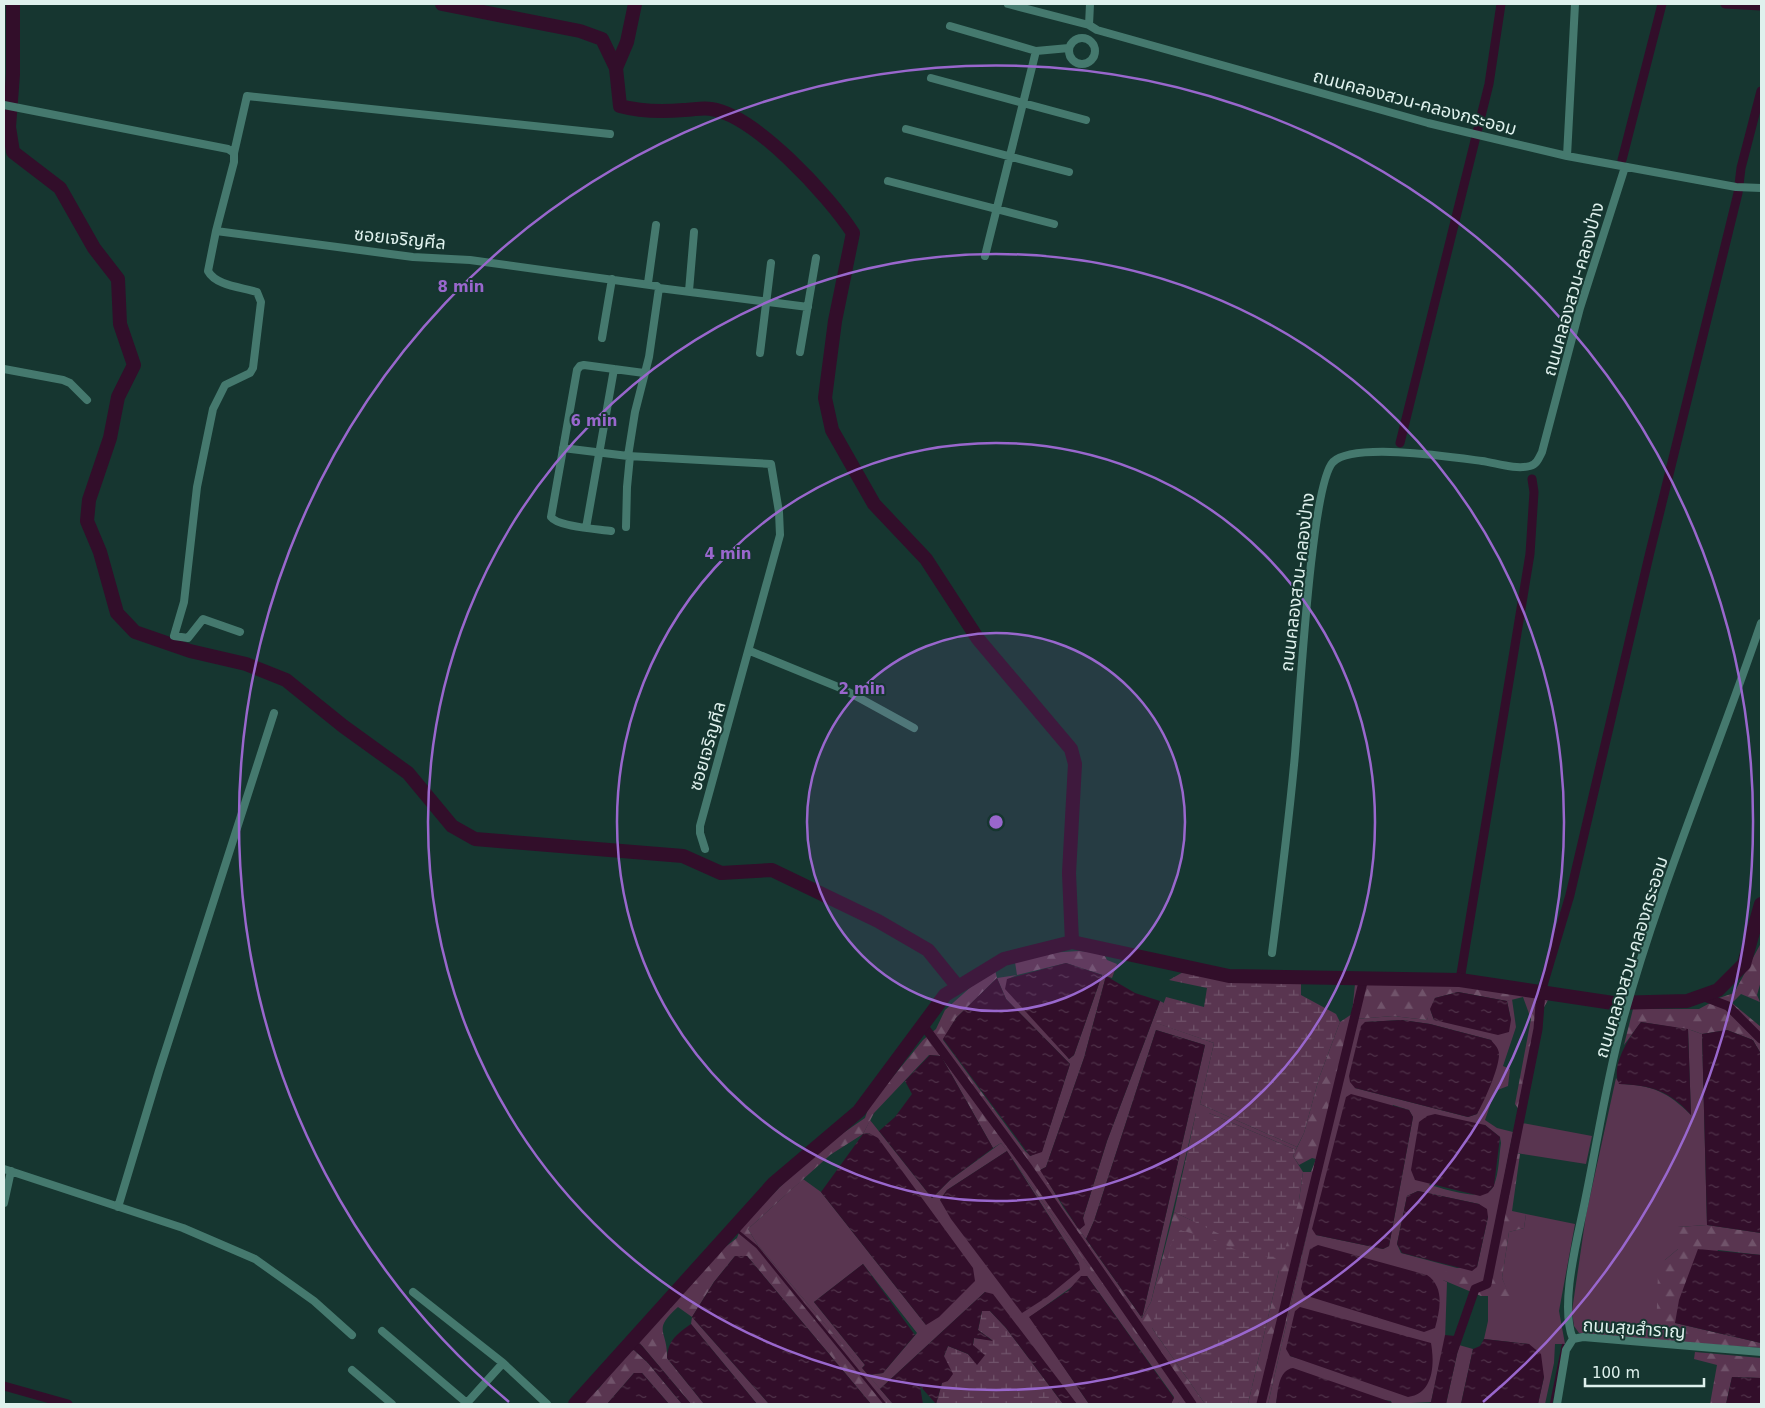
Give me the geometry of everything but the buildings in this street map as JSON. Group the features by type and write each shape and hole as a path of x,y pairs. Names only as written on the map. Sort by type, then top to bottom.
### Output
{"street":[{"name":"ถนนคลองสวน-คลองกระออม","path":"1008,4 1472,134 1625,167 1736,187 1761,188"},
{"path":"1086,38 1091,26 1090,4"},
{"path":"1567,156 1575,4"},
{"path":"950,26 1036,51 1069,48"},
{"path":"1086,38 1093,43 1095,51 1088,63 1075,62 1069,56 1069,48 1075,39 1086,38"},
{"path":"985,256 1036,51"},
{"path":"931,78 1086,120"},
{"path":"240,632 203,619 187,640 175,638 174,634 184,602 197,487 213,410 225,385 250,373 253,368 261,302 257,292 220,282 208,271 234,162 234,153 247,96 610,134"},
{"path":"9,107 228,149 234,153"},
{"path":"906,130 1070,172"},
{"name":"ถนนคลองสวน-คลองป่าง","path":"1272,953 1294,764 1309,590 1316,531 1326,476 1332,464 1338,458 1345,454 1360,452 1388,452 1506,465 1530,466 1538,462 1580,308 1625,167"},
{"path":"888,181 1054,224"},
{"path":"648,283 656,225"},
{"name":"ซอยเจริญศีล","path":"216,231 413,257 470,260 648,283 659,288 767,300 808,307"},
{"path":"689,291 694,232"},
{"path":"800,352 816,258"},
{"path":"760,353 770,263"},
{"path":"602,338 612,279"},
{"path":"626,527 629,456 659,288"},
{"path":"611,531 554,521 551,517 578,368 584,365 644,373"},
{"path":"4,369 63,380 70,383 87,400"},
{"path":"586,528 614,369"},
{"path":"563,448 629,456"},
{"name":"ซอยเจริญศีล","path":"629,456 771,464 779,512 780,535 750,651 700,826 705,849"},
{"name":"ถนนคลองสวน-คลองกระออม","path":"1573,1339 1568,1318 1568,1297 1579,1231 1621,1027 1661,903 1761,624"},
{"path":"750,651 848,692 914,728"},
{"path":"118,1206 159,1070 274,712"},
{"path":"4,1203 8,1170 183,1228 255,1259 314,1301 352,1335"},
{"path":"413,1292 502,1363 547,1404"},
{"path":"382,1331 467,1404 502,1363"},
{"name":"ถนนสุขสำราญ","path":"1557,1404 1566,1350 1573,1339 1583,1337 1761,1352"},
{"path":"352,1370 392,1404"}],"green space":[{"path":"1761,943 1761,981 1757,995 1760,1002 1741,994 1732,1003 1761,1027 1761,1054 1753,1040 1727,1030 1702,1034 1691,1030 1641,1022 1624,1045 1633,1009 1699,1009 1719,998 1734,993"},
{"path":"1079,951 1103,953 1107,960 1117,964 1112,978 1066,963 1017,975 1015,962 1048,953"},
{"path":"995,970 997,978 956,1018 943,1040 1025,1151 1036,1161 1063,1207 1142,1318 1151,1302 1174,1212 1193,1221 1299,1200 1303,1172 1311,1172 1316,1159 1312,1158 1299,1165 1293,1156 1304,1133 1319,1078 1340,1022 1352,1014 1355,984 1403,982 1453,983 1501,988 1548,1000 1543,1009 1524,1117 1515,1104 1531,1019 1523,997 1507,1001 1458,992 1435,998 1427,1020 1393,1016 1356,1019 1268,1404 1248,1404 1279,1270 1152,1328 1205,1404 1177,1404 1182,1399 1001,1143 993,1148 941,1056 929,1055 874,1113 863,1134 830,1155 748,1229 757,1244 893,1404 871,1404 747,1256 735,1256 714,1282 692,1317 678,1307 665,1321 663,1326 667,1358 704,1404 691,1404 638,1341 640,1336 716,1254 737,1238 742,1225 793,1174 833,1140 865,1118 869,1106 923,1040 936,1029 945,1010 972,986"},
{"path":"1185,971 1216,978 1301,981 1301,995 1336,1014 1340,1022 1319,1078 1304,1133 1297,1147 1200,1104 1214,1043 1156,1023 1166,997 1204,1007 1207,988 1169,980"},
{"path":"1017,975 1008,979 1069,1059 1074,1055 1102,975 1106,976 1084,1058 1046,1167 1040,1170 1030,1156 1042,1151 1070,1064 1006,999 997,978"},
{"path":"1512,999 1516,1027 1503,1066 1510,1069 1508,1086 1495,1091 1485,1120 1497,1128 1513,1132 1484,1283 1443,1280 1447,1282 1445,1340 1431,1402 1392,1404 1391,1401 1279,1386 1276,1404 1268,1404 1356,1019 1393,1016 1427,1020 1430,1009 1434,1020 1511,1020 1507,1001","holes":["1402,1020 1430,1024 1491,1040 1499,1055 1477,1114 1468,1117 1355,1088 1365,1022","1393,1105 1409,1110 1413,1117 1389,1246 1383,1249 1316,1235","1485,1125 1500,1137 1497,1175 1490,1191 1474,1195 1429,1185","1418,1191 1479,1204 1488,1217 1477,1267 1457,1268 1401,1253 1397,1244 1407,1196","1433,1352 1304,1360 1290,1356"]},
{"path":"1160,1001 1164,1003 1157,1023 1214,1043 1200,1104 1297,1147 1296,1150 1209,1113 1196,1113 1151,1302 1142,1318 1205,1045 1156,1030 1094,1221 1086,1239 1079,1230 1084,1225 1083,1218 1107,1141"},
{"path":"1688,1029 1702,1034 1707,1225 1678,1227 1678,1249 1665,1260 1664,1341 1579,1333 1574,1326 1572,1311 1586,1215 1616,1078 1620,1084 1641,1086 1659,1091 1683,1107 1691,1115"},
{"path":"1196,1113 1209,1113 1296,1150 1293,1156 1303,1172 1299,1200 1283,1257 1269,1258 1174,1212"},
{"path":"870,1120 932,1198 950,1180 1001,1143 1007,1151 947,1190 940,1200 1079,1263 1015,1163 1183,1399 1177,1404 1171,1404 1174,1397 1087,1276 1030,1317 1089,1404 1076,1404 985,1292 880,1389 868,1375 883,1373 917,1333 863,1264 814,1302 865,1365 862,1368 757,1244 748,1229 803,1179 821,1192 926,1325 869,1133 863,1134"},
{"path":"1522,1123 1592,1136 1586,1164 1516,1153"},
{"path":"1516,1153 1520,1154 1512,1211 1526,1214 1524,1228 1509,1232 1502,1278 1510,1296 1481,1296 1443,1280 1433,1268 1490,1284"},
{"path":"1526,1214 1575,1224 1559,1311 1565,1344 1555,1344 1554,1363 1545,1404 1538,1404 1544,1377 1529,1344 1484,1339 1488,1321 1488,1296 1509,1296 1502,1278 1509,1232 1524,1228"},
{"path":"1707,1225 1761,1233 1761,1255 1718,1250 1675,1323 1761,1343 1761,1348 1664,1341 1656,1337 1658,1272 1665,1260 1678,1249 1678,1227"},
{"path":"1180,1230 1215,1240 1279,1270 1248,1404 1205,1404 1152,1328 1172,1241"},
{"path":"982,1311 990,1311 1006,1328 1063,1404 936,1404 942,1383 944,1356 948,1346 968,1354 977,1364 973,1345 974,1338 992,1340 978,1330"},
{"path":"692,1317 769,1404 757,1404 691,1324"},
{"path":"1459,1345 1473,1349 1461,1404 1446,1404"},
{"path":"634,1350 648,1363 682,1404 669,1404 642,1373 634,1373 607,1404 579,1404 584,1398 600,1387 623,1355"},
{"path":"1695,1352 1761,1358 1761,1378 1732,1377 1726,1404 1710,1404 1717,1365 1694,1359"}],"water":[{"path":"1066,963 1102,975 1074,1055 1069,1059 1005,989 1007,979"},
{"path":"1106,976 1135,993 1160,1001 1107,1141 1083,1218 1085,1225 1079,1230 1040,1170 1046,1167 1084,1058"},
{"path":"997,978 1006,999 1070,1064 1042,1152 1030,1156 943,1039 956,1018"},
{"path":"1458,992 1507,1001 1511,1020 1509,1032 1498,1035 1434,1020 1430,1009 1435,998"},
{"path":"1402,1020 1430,1024 1491,1040 1495,1044 1499,1053 1497,1067 1477,1114 1468,1117 1355,1088 1350,1082 1349,1076 1361,1026 1365,1022"},
{"path":"1641,1022 1688,1029 1691,1115 1675,1100 1659,1091 1641,1086 1619,1084 1617,1069 1619,1060 1627,1043"},
{"path":"1156,1030 1205,1045 1142,1318 1086,1239 1094,1221"},
{"path":"1727,1030 1753,1040 1761,1054 1761,1233 1707,1225 1702,1034"},
{"path":"930,1055 941,1056 993,1148 950,1180 932,1198 879,1131 895,1117 912,1094 905,1081"},
{"path":"1351,1094 1409,1110 1413,1117 1389,1246 1383,1249 1316,1235 1312,1229 1346,1097"},
{"path":"1435,1114 1485,1125 1500,1137 1494,1186 1488,1193 1480,1196 1415,1180 1411,1170 1419,1122 1427,1116"},
{"path":"869,1133 878,1138 973,1268 975,1281 939,1317 926,1325 821,1192 863,1134"},
{"path":"1007,1151 1079,1263 1080,1270 1047,1297 1022,1313 951,1219 940,1200 947,1190"},
{"path":"1418,1191 1479,1204 1487,1209 1488,1217 1477,1267 1472,1271 1402,1253 1397,1244 1407,1196"},
{"path":"1318,1245 1427,1275 1433,1280 1439,1292 1440,1299 1435,1328 1424,1332 1304,1295 1301,1289 1310,1249"},
{"path":"1698,1249 1761,1255 1761,1343 1675,1323 1679,1300"},
{"path":"735,1256 747,1256 871,1404 769,1404 692,1317 714,1282"},
{"path":"863,1264 915,1335 883,1373 868,1375 862,1368 865,1365 814,1302"},
{"path":"1081,1276 1087,1276 1174,1398 1171,1404 1089,1404 1029,1317 1069,1290"},
{"path":"985,1292 993,1294 1077,1404 1063,1404 1006,1328 990,1311 982,1311 978,1330 993,1341 974,1338 973,1345 985,1355 977,1365 968,1354 948,1346 944,1356 953,1374 948,1381 942,1383 936,1404 920,1386 923,1404 893,1404 880,1389"},
{"path":"1300,1307 1431,1343 1433,1360 1427,1384 1416,1395 1408,1397 1290,1356 1286,1349 1295,1311"},
{"path":"691,1324 757,1404 704,1404 667,1358 671,1342"},
{"path":"1445,1335 1455,1336 1460,1341 1446,1404 1428,1404 1431,1402"},
{"path":"640,1336 638,1341 691,1404 682,1404 648,1363 634,1350 629,1351"},
{"path":"1484,1339 1529,1344 1541,1354 1544,1377 1538,1404 1461,1404 1473,1349 1480,1346"},
{"path":"1293,1368 1391,1402 1392,1404 1276,1404 1278,1388 1282,1377 1284,1373"},
{"path":"634,1373 642,1373 669,1404 607,1404"},
{"path":"1732,1377 1761,1378 1761,1404 1726,1404"}],"waterway":[{"path":"13,4 13,74 9,127 13,152 60,188 94,248 118,279 120,324 134,365 118,397 110,438 89,500 87,521 100,552 117,613 135,632 190,651 246,664 286,680 343,726 408,773 452,826 475,839 683,856 721,873 772,870 878,921 928,950 958,987"},
{"path":"442,4 580,31 602,39 616,68 620,106 652,111 708,108 729,115 769,141 790,159 827,199 853,233 835,321 825,398 832,430 874,504 926,559 978,639 1071,749 1075,764 1069,873 1072,942"},
{"path":"616,68 627,42 635,4"},
{"path":"1400,443 1489,84 1501,4"},
{"path":"1622,160 1662,4"},
{"path":"1725,4 1761,6"},
{"path":"1454,1349 1475,1289 1487,1284 1538,1029 1541,992 1570,895 1649,556 1738,193 1741,168 1761,91"},
{"path":"1460,980 1530,554 1534,492 1532,479"},
{"path":"575,1404 774,1183 859,1111 945,995 1004,959 1072,942 1229,976 1460,980 1613,1003 1687,1001 1718,990 1744,964 1761,904"},
{"path":"1261,1404 1364,978"},
{"path":"1702,996 1728,1006 1761,1039"},
{"path":"923,1025 1029,1169 1192,1404"},
{"path":"734,1228 757,1247 885,1404"},
{"path":"1551,1404 1563,1345"},
{"path":"4,1386 68,1404"}]}
